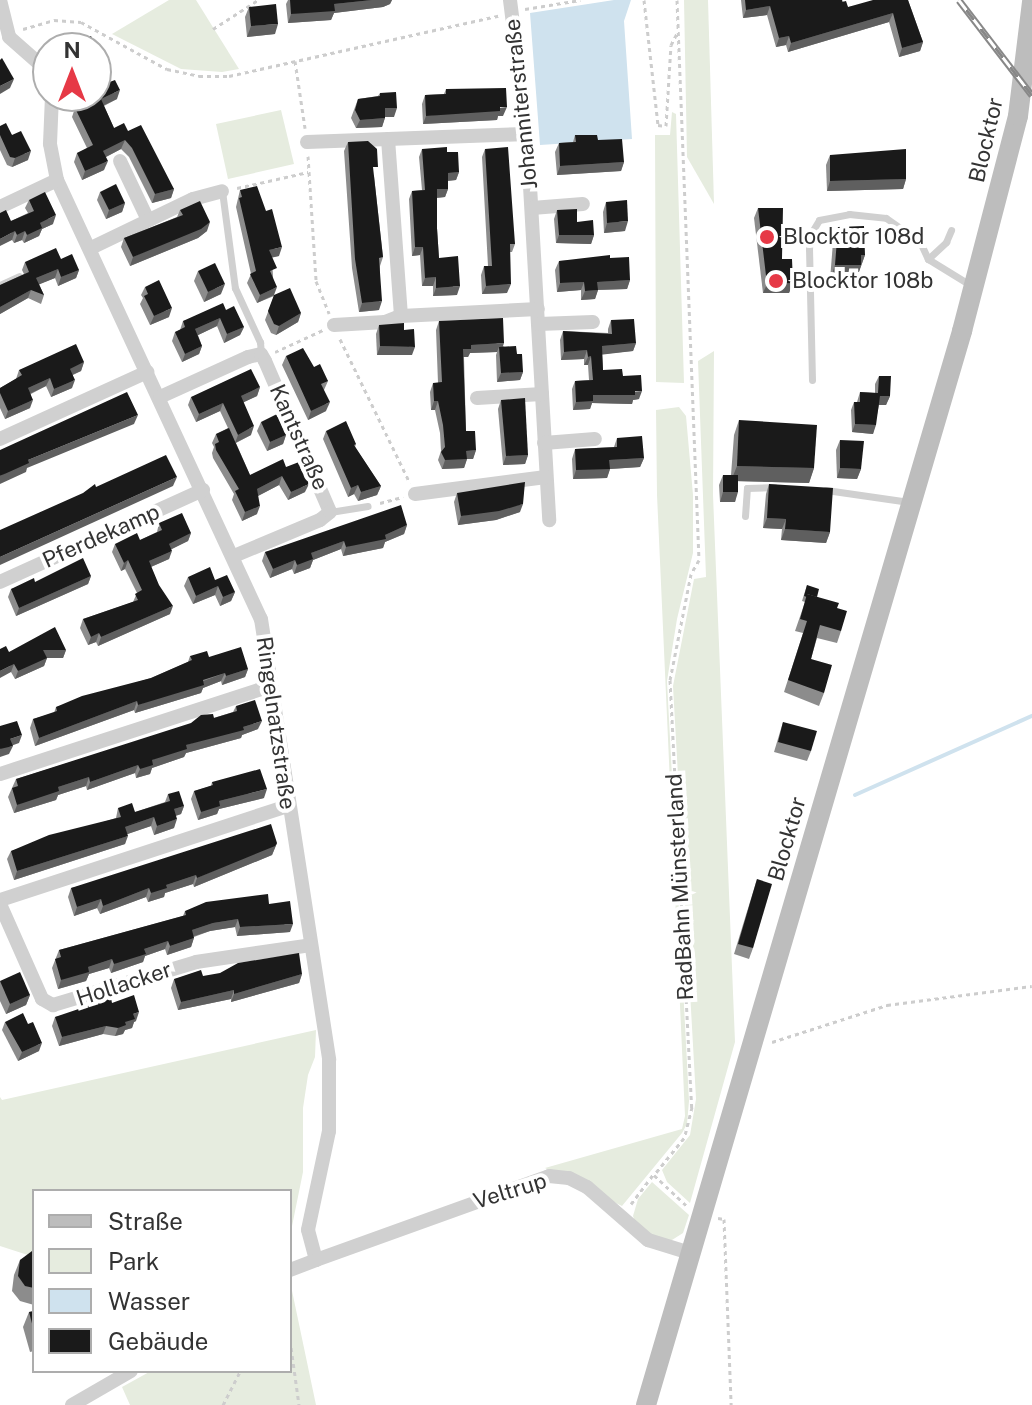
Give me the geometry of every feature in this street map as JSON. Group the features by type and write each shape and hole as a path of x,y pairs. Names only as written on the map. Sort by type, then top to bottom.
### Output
{"main road":[{"name":"Blocktor","path":"646,1405 974,287 1018,116 1032,2"}],"street":[{"path":"0,0 5,39 32,59"},
{"name":"Johanniterstraße","path":"510,6 527,134 549,520"},
{"name":"Ringelnatzstraße","path":"51,112 50,144 57,180 261,619 331,1088 329,1131 308,1230 316,1260"},
{"path":"307,142 527,134"},
{"path":"388,139 401,316"},
{"path":"120,161 148,220"},
{"path":"0,207 57,180"},
{"path":"91,248 193,199 222,191"},
{"name":"Johanniterstraße","path":"532,208 583,204"},
{"path":"334,325 385,322 401,316 538,317 593,322"},
{"path":"160,397 261,354"},
{"name":"Kantstraße","path":"234,556 320,520 330,512 261,354"},
{"path":"0,439 147,372"},
{"path":"477,398 542,394"},
{"path":"544,443 595,439"},
{"path":"415,494 546,477"},
{"name":"Pferdekamp","path":"0,582 203,490"},
{"path":"0,774 271,686"},
{"name":"Hollacker","path":"288,806 0,902 42,999 57,1005 196,962 311,945"},
{"name":"Veltrup","path":"292,1269 549,1176 569,1178 587,1187 648,1240 690,1253"},
{"path":"72,1405 128,1373"}],"lane":[{"name":"Kantstraße","path":"222,191 235,288 260,342 261,354"},
{"path":"812,380 809,249 810,235 819,220 849,214 886,218 920,242 928,259 974,287"},
{"path":"928,259 946,242 951,230"},
{"path":"0,285 19,276"},
{"path":"745,516 747,488 778,487"},
{"path":"823,490 869,494 911,503"},
{"path":"330,512 368,506"}],"path":[{"path":"213,29 258,0"},
{"path":"5,39 30,25 54,20 81,22 167,69 199,76 229,76 510,6 580,0"},
{"path":"644,0 658,125 666,126 671,45 678,24 677,0"},
{"name":"RadBahn Münsterland","path":"621,1217 684,1138 692,1107 670,680 691,574 699,560 677,32"},
{"path":"295,61 307,142 316,281 415,494 368,506"},
{"path":"222,191 309,172"},
{"path":"261,354 334,325"},
{"path":"753,1040 778,1043 832,1021 887,1005 1032,986"},
{"path":"654,1175 690,1209"},
{"path":"718,1218 724,1219 731,1405"},
{"path":"292,1354 299,1405"},
{"path":"223,1405 239,1373"}],"green space":[{"path":"169,0 196,0 239,69 222,72 181,69 112,34"},
{"path":"684,0 708,0 714,204 687,157"},
{"path":"281,110 294,164 228,179 216,124"},
{"path":"672,112 676,114 684,383 656,382 655,135 670,135"},
{"path":"714,351 713,495 735,1042 690,1203 667,1182 662,1170 690,1135 696,1099 673,686 694,579 706,577 698,361"},
{"path":"679,407 686,416 693,495 693,553 677,619 667,681 689,1101 687,1124 682,1133 622,1206 545,1168 682,1129 685,1116 657,495 656,410"},
{"path":"316,1030 315,1057 308,1075 303,1108 303,1172 292,1226 292,1189 32,1189 32,1256 0,1246 0,1097 2,1100"},
{"path":"652,1182 689,1215 683,1233 672,1240 659,1241 637,1227 633,1216 638,1199"},
{"path":"292,1291 316,1405 130,1405 122,1387 147,1373 292,1373"}],"water":[{"path":"631,0 624,21 632,139 540,145 530,13"}],"building":[{"path":"290,0 372,0 334,4 335,11 291,14"},
{"path":"745,0 842,0 848,7 873,0 908,0 923,42 902,48 893,13 791,43 789,36 779,38 770,6 746,10"},
{"path":"276,4 278,24 251,26 249,7"},
{"path":"2,58 14,79 0,86 0,60"},
{"path":"115,80 120,90 112,94 112,81"},
{"path":"506,88 507,107 500,107 500,111 426,116 425,95 446,94 446,89"},
{"path":"396,92 397,108 385,108 385,118 360,120 355,110 358,99"},
{"path":"77,112 107,112 114,128 124,123 128,131 141,125 174,189 155,194 125,140 103,151 108,161 85,171 77,153 93,145"},
{"path":"6,123 12,135 21,131 31,151 10,157 0,135 0,126"},
{"path":"575,135 597,135 598,140 622,139 624,162 560,166 559,143 576,142"},
{"path":"368,141 377,149 378,167 373,167 383,257 379,258 382,301 362,303 355,259 348,142"},
{"path":"447,147 447,152 458,152 459,172 448,173 448,189 437,189 439,258 458,256 460,286 436,288 436,277 425,278 423,247 415,247 412,191 425,190 422,149"},
{"path":"508,147 515,244 510,244 511,284 486,286 484,266 492,266 485,149"},
{"path":"906,149 906,179 830,181 830,155"},
{"path":"116,184 125,203 109,210 100,192"},
{"path":"257,186 266,211 272,209 282,247 269,250 277,268 270,271 277,287 260,295 250,274 256,271 239,198 242,197 240,190"},
{"path":"45,192 56,215 40,223 42,228 27,235 25,231 17,235 15,231 0,239 0,213 6,210 11,221 34,211 29,200"},
{"path":"627,200 628,221 607,223 606,202"},
{"path":"200,201 210,222 201,229 133,257 124,238 183,215 180,210"},
{"path":"758,208 783,208 782,259 792,259 793,283 767,284"},
{"path":"577,209 577,222 593,220 594,235 559,235 557,210"},
{"path":"864,226 865,255 861,255 861,265 835,265 838,227"},
{"path":"56,248 61,259 72,254 79,270 61,277 58,269 36,278 44,295 31,290 0,307 0,285 29,272 25,262"},
{"path":"610,255 610,258 629,257 630,280 597,282 598,290 585,291 584,282 560,283 559,261"},
{"path":"215,263 225,284 208,292 198,271"},
{"path":"159,280 172,308 154,316 144,296 148,294 145,287"},
{"path":"290,288 301,313 279,326 274,324 268,311 274,295"},
{"path":"223,303 226,310 234,306 244,327 227,334 220,318 195,329 202,346 185,354 175,332 185,327 183,321"},
{"path":"503,318 504,343 471,345 471,349 463,349 466,431 475,431 476,450 466,451 467,459 445,460 441,452 445,447 443,425 438,401 434,401 433,383 442,382 439,321"},
{"path":"634,319 636,343 602,346 603,370 622,369 623,376 641,375 642,391 635,391 635,395 593,395 593,401 576,402 575,381 593,380 591,356 588,357 587,350 564,352 563,331 612,334 611,320"},
{"path":"404,323 404,330 414,329 415,347 380,346 379,325"},
{"path":"76,344 84,362 70,369 75,380 54,389 50,378 28,388 33,400 8,411 0,388 22,375 19,370"},
{"path":"516,346 517,354 522,354 523,372 501,373 499,347"},
{"path":"303,348 314,367 320,364 328,381 321,384 330,402 311,411 286,356"},
{"path":"251,369 260,387 241,396 254,426 238,435 223,403 199,414 191,397"},
{"path":"879,376 891,376 890,396 880,396 876,425 855,424 854,402 860,402 860,392 878,393"},
{"path":"127,392 138,415 28,460 29,463 0,476 0,450"},
{"path":"525,398 528,455 506,456 501,400"},
{"path":"277,414 286,435 270,442 261,422"},
{"path":"739,420 817,425 814,468 737,466"},
{"path":"346,421 354,445 381,486 361,492 358,485 351,488 326,431"},
{"path":"229,428 250,475 283,459 286,467 299,462 309,484 291,492 282,476 257,489 260,506 245,512 235,491 239,489 216,450 215,444 219,442 216,434"},
{"path":"642,436 644,458 609,460 610,469 576,470 575,449 617,447 617,438"},
{"path":"840,440 864,441 861,469 840,468"},
{"path":"166,455 177,477 0,557 0,530 83,493 95,484 96,487"},
{"path":"723,475 738,475 738,492 723,492"},
{"path":"525,482 523,504 461,516 457,493"},
{"path":"769,484 833,488 830,532 785,529 786,519 767,518"},
{"path":"401,505 407,525 385,535 386,539 346,547 344,541 311,553 313,559 297,565 295,560 273,569 265,552"},
{"path":"182,513 191,533 169,544 172,551 149,561 159,585 173,606 101,637 99,633 91,637 83,619 138,600 135,594 142,590 128,560 124,563 115,544 137,533 140,540 162,530 159,523"},
{"path":"83,558 91,576 19,608 11,589 34,578 35,582"},
{"path":"210,567 215,580 227,575 235,592 223,597 218,586 196,596 188,577"},
{"path":"807,585 819,589 817,597 804,596"},
{"path":"807,594 839,603 837,608 847,611 841,631 820,625 811,659 832,665 824,693 788,680 807,621 800,619"},
{"path":"55,627 66,650 43,650 47,658 18,671 14,664 0,671 0,649 6,646 9,652"},
{"path":"241,647 248,669 203,680 204,685 138,705 137,701 39,738 33,719 57,711 56,707 82,696 151,678 192,660 190,656 207,651 209,657"},
{"path":"255,700 262,721 243,727 244,730 186,745 187,749 152,760 153,765 140,769 138,765 90,782 89,777 17,805 12,788 18,786 16,779 191,723 201,715 213,714 214,718 237,711 236,706"},
{"path":"17,721 22,735 10,739 13,746 0,749 0,726"},
{"path":"783,722 817,731 811,751 778,742"},
{"path":"260,769 267,789 219,801 220,806 201,812 194,791 213,785 212,782"},
{"path":"179,791 184,806 174,809 177,819 157,826 154,817 125,827 128,836 17,871 11,851 49,835 121,817 118,808 132,803 135,812 170,801 168,794"},
{"path":"271,824 277,843 275,846 151,893 149,888 103,906 101,899 77,907 71,888"},
{"path":"757,879 772,884 753,948 738,944"},
{"path":"268,894 269,904 290,901 293,924 240,927 238,919 213,923 192,930 194,938 170,946 168,941 144,949 146,954 114,964 112,959 88,967 89,972 61,980 55,959 61,957 59,950 186,915 185,911 206,902"},
{"path":"299,953 302,974 234,994 234,990 181,1002 174,979 201,970 203,976 220,973 238,963"},
{"path":"20,972 30,995 10,1004 0,981"},
{"path":"134,995 139,1012 133,1014 135,1019 125,1022 126,1025 118,1028 106,1026 62,1037 55,1017 111,998 112,1003"},
{"path":"23,1013 28,1024 33,1022 42,1043 22,1052 5,1022"},
{"path":"32,1251 32,1288 25,1286 18,1276 20,1260"}],"waterway":[{"path":"855,795 1032,716"}],"railway":[{"path":"959,0 1032,95"}],"place":[{"name":"Blocktor 108d","path":"767,237"},
{"name":"Blocktor 108b","path":"776,281"}]}
